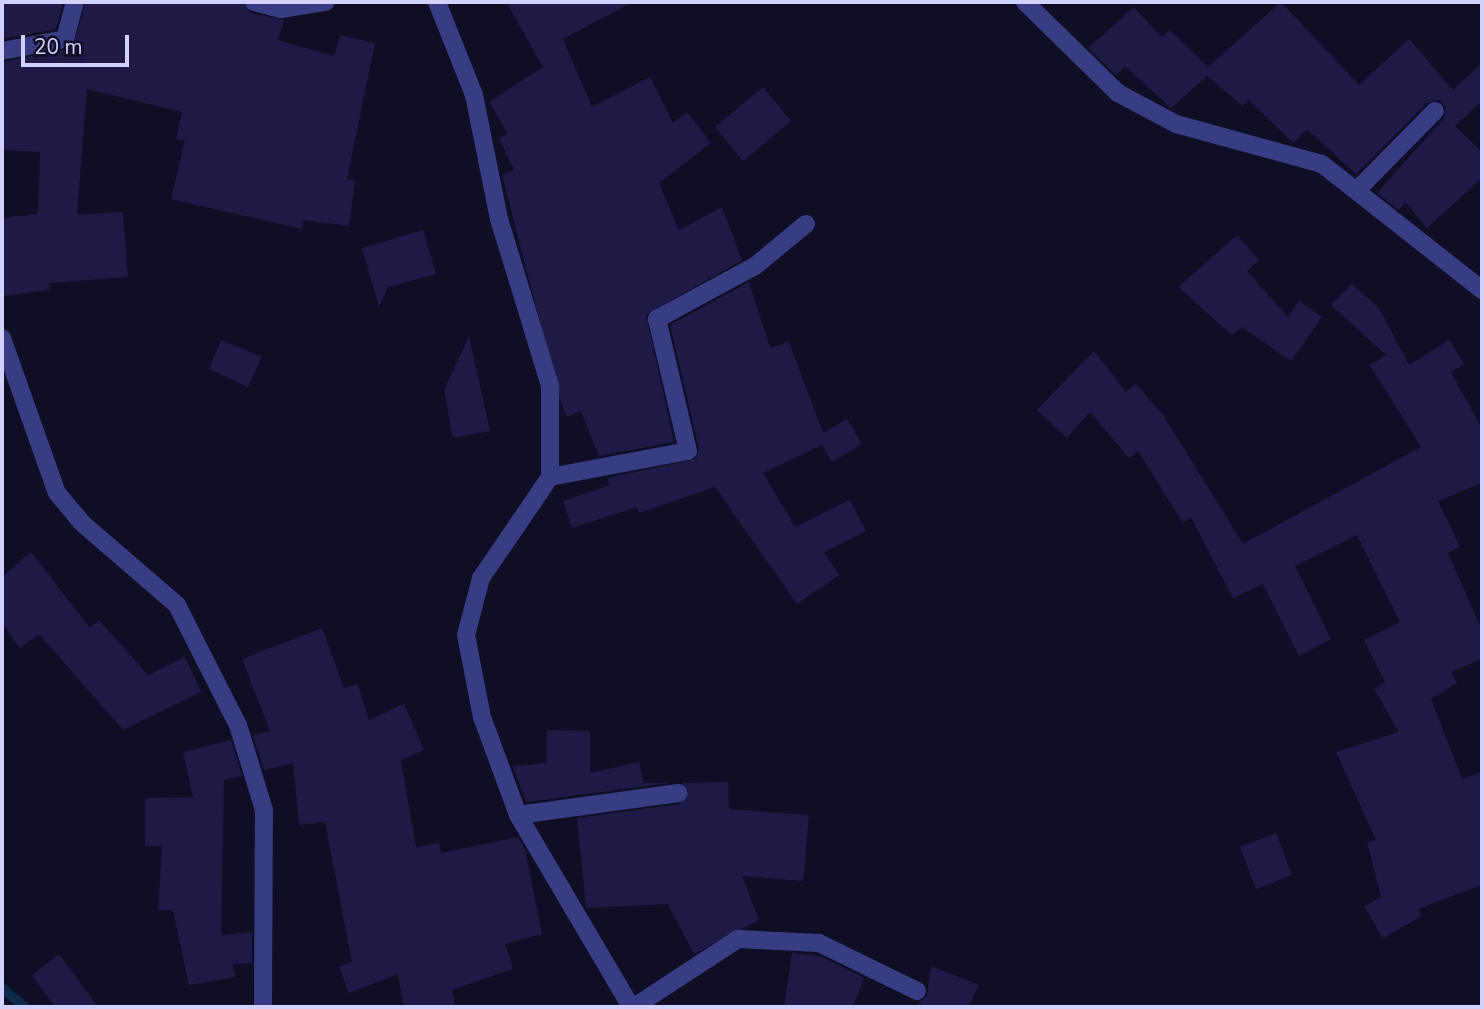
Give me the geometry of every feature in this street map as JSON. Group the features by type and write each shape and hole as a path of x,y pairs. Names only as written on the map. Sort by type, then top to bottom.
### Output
{"street":[{"path":"2,51 65,38 75,2"},
{"path":"254,2 281,9 325,2"},
{"path":"437,2 474,96 499,219 550,386 550,477 481,578 466,635 482,717 518,816 632,1007 738,939 819,943 917,991"},
{"path":"1025,2 1118,93 1176,124 1322,164 1482,290"},
{"path":"1357,190 1435,111"},
{"path":"550,477 688,451 657,319 755,266 806,224"},
{"path":"2,338 57,493 82,523 177,605 239,724 264,810 263,1006"},
{"path":"518,816 678,793"}],"building":[{"path":"2,2 63,2 56,29 2,39"},
{"path":"86,2 243,2 251,13 284,20 278,40 334,56 340,35 375,43 347,179 355,180 349,226 303,220 302,229 171,199 185,140 176,139 182,112 87,89 77,215 123,212 128,277 49,283 50,290 2,296 2,218 38,214 40,152 2,150 2,62 72,48"},
{"path":"506,2 633,2 563,39 592,107 650,77 673,123 687,112 711,143 659,183 679,230 722,207 742,260 646,315 674,442 599,456 581,411 567,417 561,403 502,175 514,170 499,138 508,134 489,102 543,67"},
{"path":"1281,2 1359,85 1409,39 1453,90 1482,63 1482,101 1455,126 1482,152 1482,178 1427,228 1405,202 1399,210 1377,193 1444,118 1446,107 1439,100 1427,103 1356,174 1307,129 1293,143 1249,100 1243,106 1207,76 1171,108 1125,66 1116,75 1088,48 1134,7 1162,37 1170,30 1208,67"},
{"path":"763,87 791,121 743,161 715,127"},
{"path":"423,230 436,274 388,287 379,307 362,248"},
{"path":"1237,235 1259,260 1247,271 1288,317 1299,301 1322,317 1291,361 1242,327 1232,335 1178,287"},
{"path":"749,282 770,348 789,342 823,433 847,419 862,444 832,462 822,445 763,473 795,527 850,500 866,531 824,552 839,575 797,604 715,487 639,513 637,507 572,528 563,501 610,485 607,478 696,459 699,448 670,325"},
{"path":"1352,284 1379,308 1409,365 1449,340 1464,364 1451,372 1482,429 1482,483 1438,501 1460,547 1448,553 1482,630 1482,659 1451,672 1457,683 1431,699 1462,779 1482,772 1482,885 1418,909 1422,916 1383,938 1364,906 1381,897 1367,842 1376,840 1336,752 1399,732 1374,689 1385,682 1364,640 1400,622 1357,535 1295,566 1331,639 1299,656 1263,584 1233,598 1191,517 1183,523 1138,451 1129,458 1090,412 1067,438 1037,410 1094,351 1126,392 1136,384 1163,415 1243,544 1421,447 1370,365 1386,355 1331,305"},
{"path":"469,336 490,431 453,438 444,390"},
{"path":"221,340 262,357 248,387 209,369"},
{"path":"31,552 90,628 99,620 148,675 185,657 201,692 123,730 39,634 20,648 2,623 2,577"},
{"path":"322,628 344,688 358,684 369,720 404,704 424,750 401,760 416,847 439,843 441,853 518,837 525,849 542,934 505,944 513,969 452,990 455,1007 404,1007 398,974 349,993 339,967 352,962 325,822 299,825 293,763 264,770 253,735 270,731 242,659"},
{"path":"547,730 590,731 590,773 639,762 644,783 670,783 526,802 513,766 547,763"},
{"path":"231,740 242,776 224,780 221,935 252,932 252,963 233,964 235,977 189,985 173,910 158,910 162,846 145,846 145,798 193,797 183,752"},
{"path":"728,782 729,809 809,815 803,881 742,876 759,920 694,954 668,904 586,908 577,818 680,804 689,792 682,783"},
{"path":"1276,833 1292,875 1256,889 1240,847"},
{"path":"792,953 820,956 864,978 853,1007 784,1007"},
{"path":"59,954 98,1007 55,1007 32,975"},
{"path":"931,966 979,985 968,1007 915,1007 927,995"}],"waterway":[{"path":"2,988 25,1007"}]}
